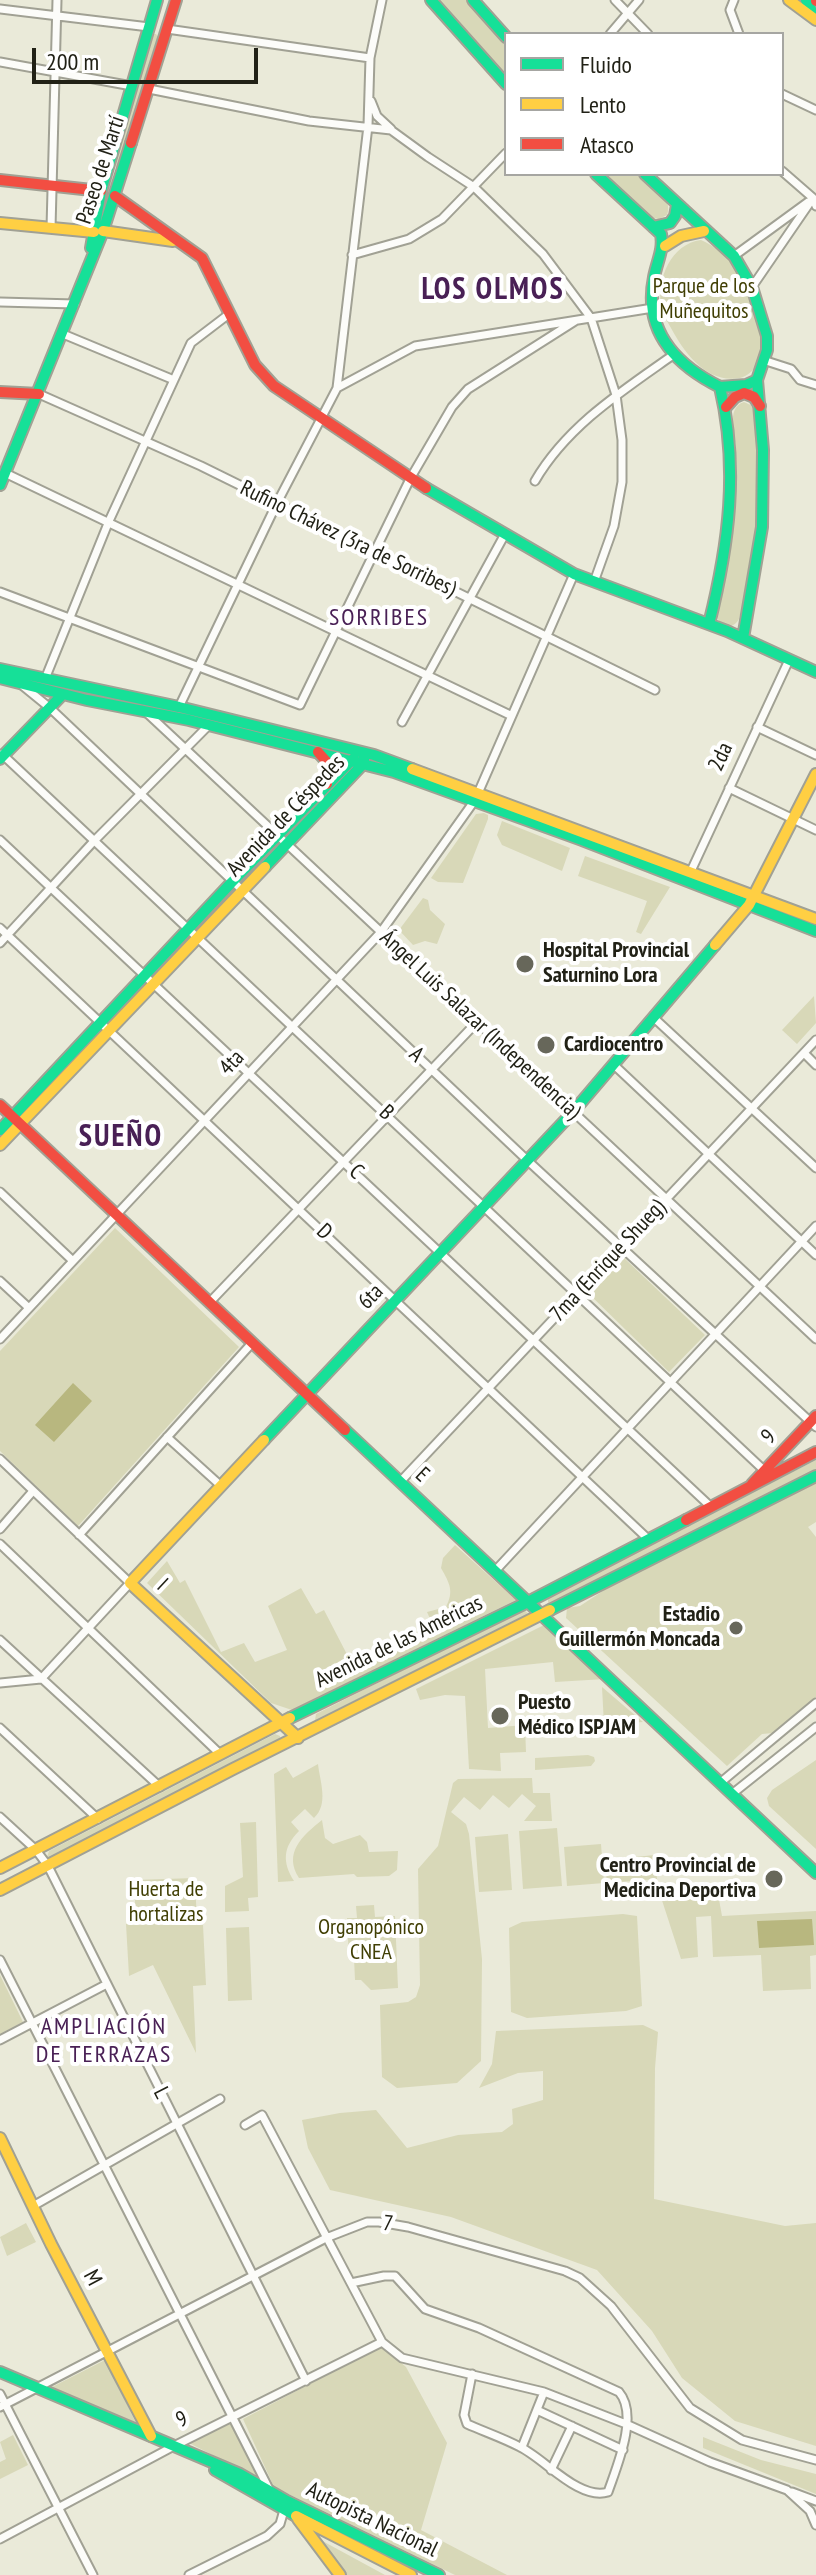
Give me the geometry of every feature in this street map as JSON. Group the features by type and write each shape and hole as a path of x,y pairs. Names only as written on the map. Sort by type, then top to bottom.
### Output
{"main road":[{"name":"Paseo de Martí","path":"0,485 75,304 90,260 101,191 157,0"},
{"name":"Paseo de Martí","path":"97,228 115,196 176,0"},
{"path":"431,0 504,82"},
{"path":"473,0 504,35"},
{"path":"789,0 816,20"},
{"path":"806,0 816,20"},
{"path":"149,27 167,29"},
{"path":"598,176 661,234 665,246"},
{"path":"647,176 734,256 752,287 767,336 757,380 761,408 762,527 743,638"},
{"path":"0,180 101,191 110,189 120,181"},
{"path":"98,205 115,196 202,258 255,365 274,386 410,479 574,574 709,624 816,672"},
{"path":"653,227 670,223 677,205"},
{"path":"0,223 97,228 177,242"},
{"path":"704,231 681,236 665,246 652,282 653,308 662,336 673,355 699,376 720,387 746,385 757,380"},
{"path":"709,624 724,567 732,508 732,451 720,387"},
{"path":"0,392 39,394"},
{"path":"726,407 744,393 754,397 761,408"},
{"path":"0,669 179,707 364,758 691,871 816,931"},
{"path":"7,681 350,759 364,758"},
{"path":"1,756 63,694"},
{"path":"314,750 327,761 327,784"},
{"name":"Avenida de Céspedes","path":"0,1145 16,1120 105,1027 154,984 232,882 282,839 364,758"},
{"name":"Avenida de Céspedes","path":"105,1027 145,975 242,891 350,759"},
{"path":"752,900 816,774"},
{"path":"477,796 752,900 816,919"},
{"name":"6ta","path":"130,1583 573,1112 752,900"},
{"name":"E","path":"0,1105 816,1873"},
{"name":"Avenida de Céspedes","path":"0,1130 16,1120"},
{"name":"9","path":"768,1473 814,1422"},
{"name":"Avenida de las Américas","path":"0,1868 280,1723 528,1602 750,1486 768,1473 816,1452"},
{"name":"Avenida de las Américas","path":"0,1890 816,1476"},
{"name":"I","path":"130,1583 298,1738"},
{"name":"M","path":"0,2138 151,2436"},
{"path":"0,2372 240,2474 270,2491 296,2516 340,2575"},
{"path":"179,2448 286,2505"},
{"name":"Autopista Nacional","path":"286,2505 439,2575"},
{"name":"Autopista Nacional","path":"296,2516 411,2575"}],"street":[{"path":"51,228 57,0"},
{"path":"179,707 277,503 337,388 368,126 370,58 382,0"},
{"path":"615,0 646,32"},
{"path":"612,32 639,0"},
{"path":"734,0 730,10 738,32"},
{"path":"0,9 149,27"},
{"path":"167,29 370,58"},
{"path":"0,62 132,86"},
{"path":"149,89 309,121 391,130"},
{"path":"784,95 816,110"},
{"path":"370,99 377,116 391,130 474,187 543,254 591,318 616,395 622,440 622,482 614,526 594,582"},
{"path":"352,255 409,239 442,219 504,155"},
{"path":"784,173 815,200"},
{"path":"734,256 815,200"},
{"path":"752,287 815,200"},
{"path":"0,302 75,304"},
{"path":"337,388 415,346 653,308"},
{"path":"45,679 109,521 191,343 229,314"},
{"path":"0,592 300,705 410,479 452,407 468,389 575,321"},
{"path":"63,334 174,380"},
{"path":"535,481 547,461 581,425 616,395 673,355"},
{"path":"763,360 791,369 800,380 816,385"},
{"name":"Rufino Chávez (3ra de Sorribes)","path":"39,394 146,440 655,690"},
{"path":"5,473 510,715"},
{"path":"402,722 505,534"},
{"name":"4ta","path":"0,1339 381,932 477,796 574,574"},
{"name":"2da","path":"691,871 789,660"},
{"name":"A","path":"7,681 50,708 527,1160 814,1422"},
{"name":"Ángel Luis Salazar (Independencia)","path":"143,710 816,1339"},
{"path":"0,943 94,841 209,725"},
{"path":"757,727 816,755"},
{"name":"B","path":"1,756 388,1114 768,1473"},
{"path":"729,788 816,830"},
{"name":"C","path":"0,840 710,1506"},
{"name":"D","path":"0,928 647,1538"},
{"path":"653,1017 816,1168"},
{"path":"209,1303 477,1022"},
{"name":"7ma (Enrique Shueg)","path":"400,1482 816,1040"},
{"path":"804,1053 816,1065"},
{"path":"613,1064 816,1255"},
{"path":"0,1192 73,1261"},
{"path":"495,1571 816,1226"},
{"path":"0,1281 29,1308"},
{"path":"79,1535 252,1343"},
{"path":"167,1437 220,1485"},
{"name":"I","path":"0,1459 130,1583"},
{"path":"0,1529 33,1491"},
{"path":"0,1544 222,1755"},
{"name":"6ta","path":"41,1679 130,1583"},
{"path":"0,1640 160,1787"},
{"path":"0,1683 41,1679"},
{"path":"720,1783 816,1703"},
{"path":"732,1794 816,1727"},
{"path":"0,1728 98,1819"},
{"name":"L","path":"0,1817 36,1850 48,1866 306,2381"},
{"path":"0,1960 270,2491"},
{"path":"0,2040 107,1984"},
{"path":"33,2206 220,2099"},
{"path":"245,2125 262,2115 382,2342 402,2358 544,2392 710,2462 816,2501"},
{"name":"7","path":"3,2406 326,2238 367,2222 393,2224 565,2271 580,2278 611,2306 690,2408 742,2440 816,2460"},
{"path":"351,2283 395,2276 425,2309 479,2328 619,2392 627,2407 626,2424 623,2450 608,2492 601,2494 570,2483 522,2447 467,2424 464,2415 472,2374"},
{"name":"9","path":"0,2539 382,2342"},
{"path":"522,2447 544,2392"},
{"path":"0,2394 3,2406 93,2575"},
{"path":"537,2410 623,2450"},
{"path":"551,2470 572,2426"},
{"path":"787,2490 810,2511 816,2525"},
{"path":"189,2575 267,2536 280,2524 286,2505"}],"green space":[{"path":"438,0 466,0 504,42 504,73"},
{"path":"152,34 159,39 119,168 114,166"},
{"path":"606,176 641,176 655,187 664,197 668,209 667,215 659,219 651,218"},
{"name":"Parque de los Muñequitos","path":"701,240 721,252 738,270 757,319 763,346 761,356 753,370 740,378 717,376 698,365 677,338 662,309 661,284 668,264 682,248"},
{"path":"744,402 755,407 757,514 739,619 734,625 727,626 721,624 717,617 734,514 736,451 733,416 738,405"},
{"path":"484,813 488,819 463,883 438,882 431,878 476,814"},
{"path":"502,821 570,848 562,871 502,845 497,835"},
{"path":"585,856 670,887 641,934 636,932 647,901 578,876"},
{"path":"423,898 428,900 430,910 445,924 437,944 425,941 413,945 399,930"},
{"path":"814,996 816,1023 797,1044 782,1030"},
{"path":"115,1228 239,1347 78,1526 0,1451 0,1351"},
{"path":"623,1257 705,1335 669,1372 589,1294"},
{"path":"816,1460 816,1471 548,1604 548,1596"},
{"path":"816,1482 816,1522 808,1527 816,1537 816,1697 773,1733 762,1734 727,1766 566,1618 567,1608 580,1606 624,1577"},
{"path":"455,1545 516,1600 292,1710 271,1703 147,1583 167,1561 180,1583 185,1580 221,1652 244,1643 255,1662 287,1650 268,1606 301,1588 316,1614 324,1610 353,1666 379,1652 383,1657 407,1644 404,1638 432,1623 427,1612 446,1607 450,1588 441,1568 443,1558"},
{"path":"523,1609 529,1614 315,1720 316,1714"},
{"path":"544,1625 605,1679 555,1682 553,1662 485,1669 488,1728 525,1725 526,1752 500,1753 501,1771 469,1769 465,1696 445,1695 420,1700 416,1689"},
{"path":"602,1687 643,1722 604,1725"},
{"path":"275,1734 280,1736 280,1742 50,1859 47,1857 49,1851"},
{"path":"594,1757 591,1766 535,1770 535,1758"},
{"path":"816,1760 816,1849 769,1806 767,1798 772,1790"},
{"path":"318,1764 322,1792 319,1812 314,1818 305,1809 291,1822 299,1831 286,1855 287,1867 294,1881 278,1882 274,1774 286,1767 293,1778"},
{"path":"532,1778 533,1793 550,1793 552,1821 524,1821 536,1806 522,1794 509,1808 493,1795 480,1810 464,1797 451,1812 466,1824 469,1834 482,1959 481,2061 457,2083 397,2088 382,2077 380,2005 408,2002 416,1997 420,1985 418,1869 438,1846 453,1783 458,1779"},
{"path":"322,1820 325,1838 333,1844 360,1835 367,1842 369,1852 398,1851 397,1870 389,1876 357,1877 354,1874 299,1878 293,1861 294,1853 302,1839"},
{"path":"256,1822 258,1897 248,1898 249,1911 225,1912 225,1886 243,1877 240,1823"},
{"path":"557,1828 562,1886 523,1889 519,1831"},
{"path":"508,1834 512,1890 479,1892 475,1837"},
{"path":"601,1844 604,1883 567,1886 564,1847"},
{"path":"655,1855 657,1879 607,1883 605,1860"},
{"name":"Huerta de hortalizas","path":"195,1878 197,1925 203,1925 206,1985 193,1986 196,2053 153,1965 129,1976 126,1924 136,1923 134,1880"},
{"path":"661,1882 718,1894 722,1916 816,1911 816,1955 810,1956 811,1989 763,1991 761,1955 713,1957 711,1916 696,1917 698,1957 681,1959 658,1888"},
{"name":"Organopónico CNEA","path":"374,1905 375,1917 395,1916 398,1988 371,1990 361,1980 355,1980 354,1958 349,1958 347,1918 357,1918 356,1906"},
{"path":"623,1914 637,1916 642,2006 626,2011 527,2018 511,2012 509,1928 522,1922"},
{"path":"249,1927 252,2000 228,2001 226,1928"},
{"path":"0,1975 23,2022 0,2034"},
{"path":"643,2025 658,2032 654,2199 785,2226 816,2223 816,2446 735,2421 682,2378 652,2331 597,2270 451,2217 330,2190 308,2148 302,2120 376,2110 407,2148 458,2135 502,2132 513,2124 512,2109 543,2100 543,2071 518,2073 479,2088 492,2064 496,2031"},
{"path":"26,2223 36,2242 7,2256 0,2237"},
{"path":"382,2346 406,2367 447,2443 421,2530 507,2575 455,2575 274,2487 243,2419"},
{"path":"105,2360 137,2425 52,2387"},
{"path":"232,2423 258,2478 189,2443"},
{"path":"13,2435 28,2465 0,2479 0,2462 6,2459 0,2442"},
{"path":"703,2437 761,2460 816,2474 816,2494 703,2448"},
{"path":"321,2540 328,2544 385,2575 346,2575"}],"shaded area":[{"path":"73,1383 92,1401 54,1442 35,1425"},
{"path":"812,1919 814,1945 759,1948 757,1921"}],"traffic: fast":[{"path":"91,248 101,191 157,0"},
{"path":"431,0 504,82"},
{"path":"473,0 504,35"},
{"path":"806,0 816,19"},
{"path":"0,485 103,231 131,143"},
{"path":"598,176 661,234 652,296 658,330 677,357 720,387 729,447 729,506 722,565 709,624"},
{"path":"647,176 734,256 752,287 767,336 767,350 757,380 763,450 762,527 743,638"},
{"path":"653,227 670,223 677,205"},
{"path":"720,387 746,385 757,380"},
{"path":"426,488 574,574 727,631 816,672"},
{"path":"0,669 179,707 374,755 412,769"},
{"path":"0,678 87,700 189,720 394,772 582,840 816,931"},
{"path":"0,759 63,694"},
{"path":"265,867 364,763 364,757"},
{"path":"0,1130 232,882 354,758"},
{"path":"264,1440 573,1112 715,945"},
{"path":"345,1430 816,1873"},
{"path":"550,1610 816,1476"},
{"path":"290,1718 528,1602 686,1520"},
{"path":"0,2372 240,2474 287,2501 291,2508"},
{"path":"215,2470 294,2515"},
{"path":"287,2501 439,2575"}],"traffic: slow":[{"path":"789,0 816,20"},
{"path":"0,223 94,232"},
{"path":"103,231 173,241"},
{"path":"665,246 681,236 704,231"},
{"path":"412,769 816,919"},
{"path":"715,945 749,905 816,774"},
{"path":"0,1145 265,867"},
{"path":"264,1440 130,1583 298,1738"},
{"path":"0,1890 550,1610"},
{"path":"0,1868 290,1718"},
{"path":"0,2138 51,2244 151,2436"},
{"path":"296,2516 411,2575"},
{"path":"298,2519 340,2575"}],"traffic: jam":[{"path":"131,143 176,0"},
{"path":"0,180 101,191"},
{"path":"115,196 202,258 255,365 274,386 426,488"},
{"path":"0,392 39,394"},
{"path":"726,407 744,393 754,397 760,406"},
{"path":"318,752 327,762 327,784"},
{"path":"0,1105 345,1430"},
{"path":"752,1484 816,1416"},
{"path":"686,1520 816,1452"}],"place":[{"name":"Hospital Provincial Saturnino Lora","path":"525,964"},
{"name":"Cardiocentro","path":"546,1045"},
{"name":"Estadio Guillermón Moncada","path":"736,1628"},
{"name":"Puesto Médico ISPJAM","path":"500,1716"},
{"name":"Centro Provincial de Medicina Deportiva","path":"774,1879"}],"district":[{"name":"LOS OLMOS","path":"493,290"},
{"name":"SORRIBES","path":"379,618"},
{"name":"SUEÑO","path":"121,1137"},
{"name":"AMPLIACIÓN DE TERRAZAS","path":"104,2041"}]}
